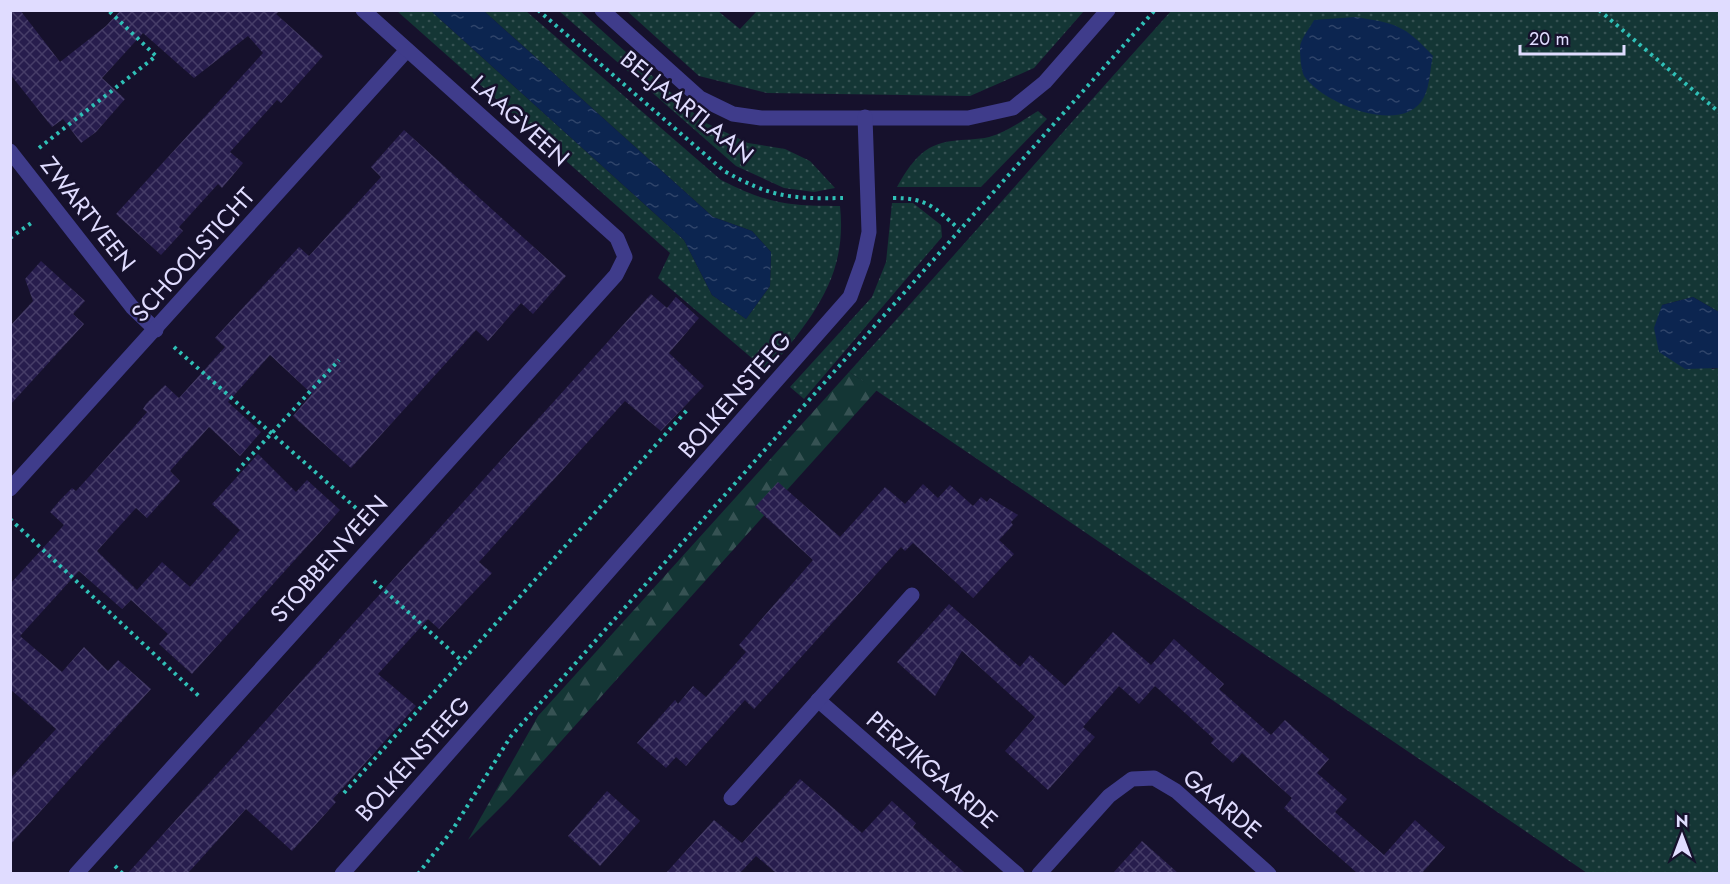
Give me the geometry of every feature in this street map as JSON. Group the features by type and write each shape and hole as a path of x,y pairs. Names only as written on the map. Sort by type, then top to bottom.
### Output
{"street":[{"name":"LAAGVEEN","path":"363,10 617,238 625,257 616,275"},
{"name":"BELJAARTLAAN","path":"602,10 700,98 733,114 761,118 865,117"},
{"path":"865,117 968,118 1013,108 1045,82 1108,10"},
{"name":"SCHOOLSTICHT","path":"10,489 407,50"},
{"name":"BOLKENSTEEG","path":"342,873 850,297 863,261 869,232 865,117"},
{"name":"ZWARTVEEN","path":"15,157 132,307 156,330"},
{"name":"STOBBENVEEN","path":"76,873 616,275"},
{"path":"731,798 912,596"},
{"name":"PERZIKGAARDE","path":"818,700 1017,873"},
{"name":"GAARDE","path":"1039,873 1109,796 1132,779 1154,778 1176,791 1269,873"}],"path":[{"path":"15,157 156,56 108,10"},
{"name":"BELJAARTLAAN","path":"538,10 724,171 758,189 783,196 912,198 929,202 959,229"},
{"path":"418,873 453,829 511,736 1155,10"},
{"path":"1599,10 1719,113"},
{"path":"156,330 384,533"},
{"path":"237,471 339,360"},
{"path":"344,793 688,409"},
{"path":"10,519 219,715"},
{"path":"355,564 462,661"}],"green space":[{"path":"397,11 431,11 684,240 712,295 746,319 770,286 771,252 752,231 713,217 484,11 526,11 721,180 752,194 779,202 840,206 841,232 832,277 811,315 768,372 658,278 670,253"},
{"path":"559,11 580,11 704,122 748,143 785,149 810,161 835,188 814,192 784,188 736,166"},
{"path":"627,11 718,11 740,29 757,11 1084,11 1034,68 970,96 767,93 699,76"},
{"path":"1171,11 1719,11 1719,312 1693,297 1662,305 1712,369 1719,368 1719,873 1587,873 849,372"},
{"path":"1038,111 1047,119 981,187 897,187 918,156 933,146 996,135"},
{"path":"892,203 913,203 941,225 942,237 804,399 790,387 872,297 886,262"},
{"path":"849,372 877,390 509,799 468,840 538,716"}],"water":[{"path":"431,11 484,11 713,217 752,231 771,252 770,286 746,319 712,295 684,240"},
{"path":"1355,17 1398,27 1415,38 1433,56 1426,93 1414,109 1399,115 1364,112 1328,97 1304,76 1300,45 1314,20"},
{"path":"1693,297 1719,312 1719,368 1685,369 1659,352 1654,328 1662,305"}],"building":[{"path":"10,10 20,10 60,62 106,26 119,12 117,10 281,10 276,14 323,56 281,103 277,100 230,152 243,163 222,188 218,184 179,227 183,231 161,255 116,214 263,53 248,36 194,78 143,33 102,78 125,99 96,132 81,143 63,119 52,127 10,74"},
{"path":"404,130 566,276 533,314 521,303 488,341 476,330 351,468 293,416 312,394 270,355 228,402 261,432 240,456 209,427 170,471 180,481 147,518 136,508 97,551 137,590 162,562 190,587 240,530 212,504 258,454 296,492 307,480 340,510 192,674 159,644 168,634 131,600 122,609 79,571 20,636 62,672 84,647 108,671 118,660 151,689 10,845 10,779 56,729 10,689 10,584 64,525 50,512 61,499 72,488 76,491 147,412 143,409 146,404 165,385 179,398 225,347 215,338 299,247 309,256 381,177 371,167"},
{"path":"41,261 85,301 73,314 84,324 10,405 10,326 33,301 25,279"},
{"path":"651,294 667,308 676,297 699,318 669,353 704,386 661,431 625,401 479,562 492,573 439,629 428,619 378,674 416,706 333,799 336,802 292,851 246,809 188,873 128,873"},
{"path":"778,482 840,537 885,487 905,504 923,484 938,498 950,485 973,506 981,497 987,502 990,498 1018,515 1011,522 1013,525 999,540 1014,554 973,598 913,543 905,551 901,547 754,709 745,700 686,766 676,757 666,768 637,743 675,700 678,704 693,686 706,697 746,652 739,645 813,560 755,507"},
{"path":"949,604 1020,667 1030,655 1065,686 1113,632 1151,665 1174,639 1224,684 1219,689 1271,735 1285,720 1329,759 1317,773 1347,799 1335,812 1384,855 1415,820 1445,847 1422,873 1357,873 1284,808 1292,798 1242,753 1233,763 1211,743 1214,739 1155,686 1139,704 1119,686 1083,727 1095,737 1048,790 1005,751 1035,717 962,651 935,696 897,662"},
{"path":"800,779 862,833 892,801 916,823 913,827 965,873 776,873 756,856 740,873 666,873 714,820 742,843"},
{"path":"607,791 640,821 600,866 568,836"},
{"path":"1142,841 1178,873 1113,873"}]}
